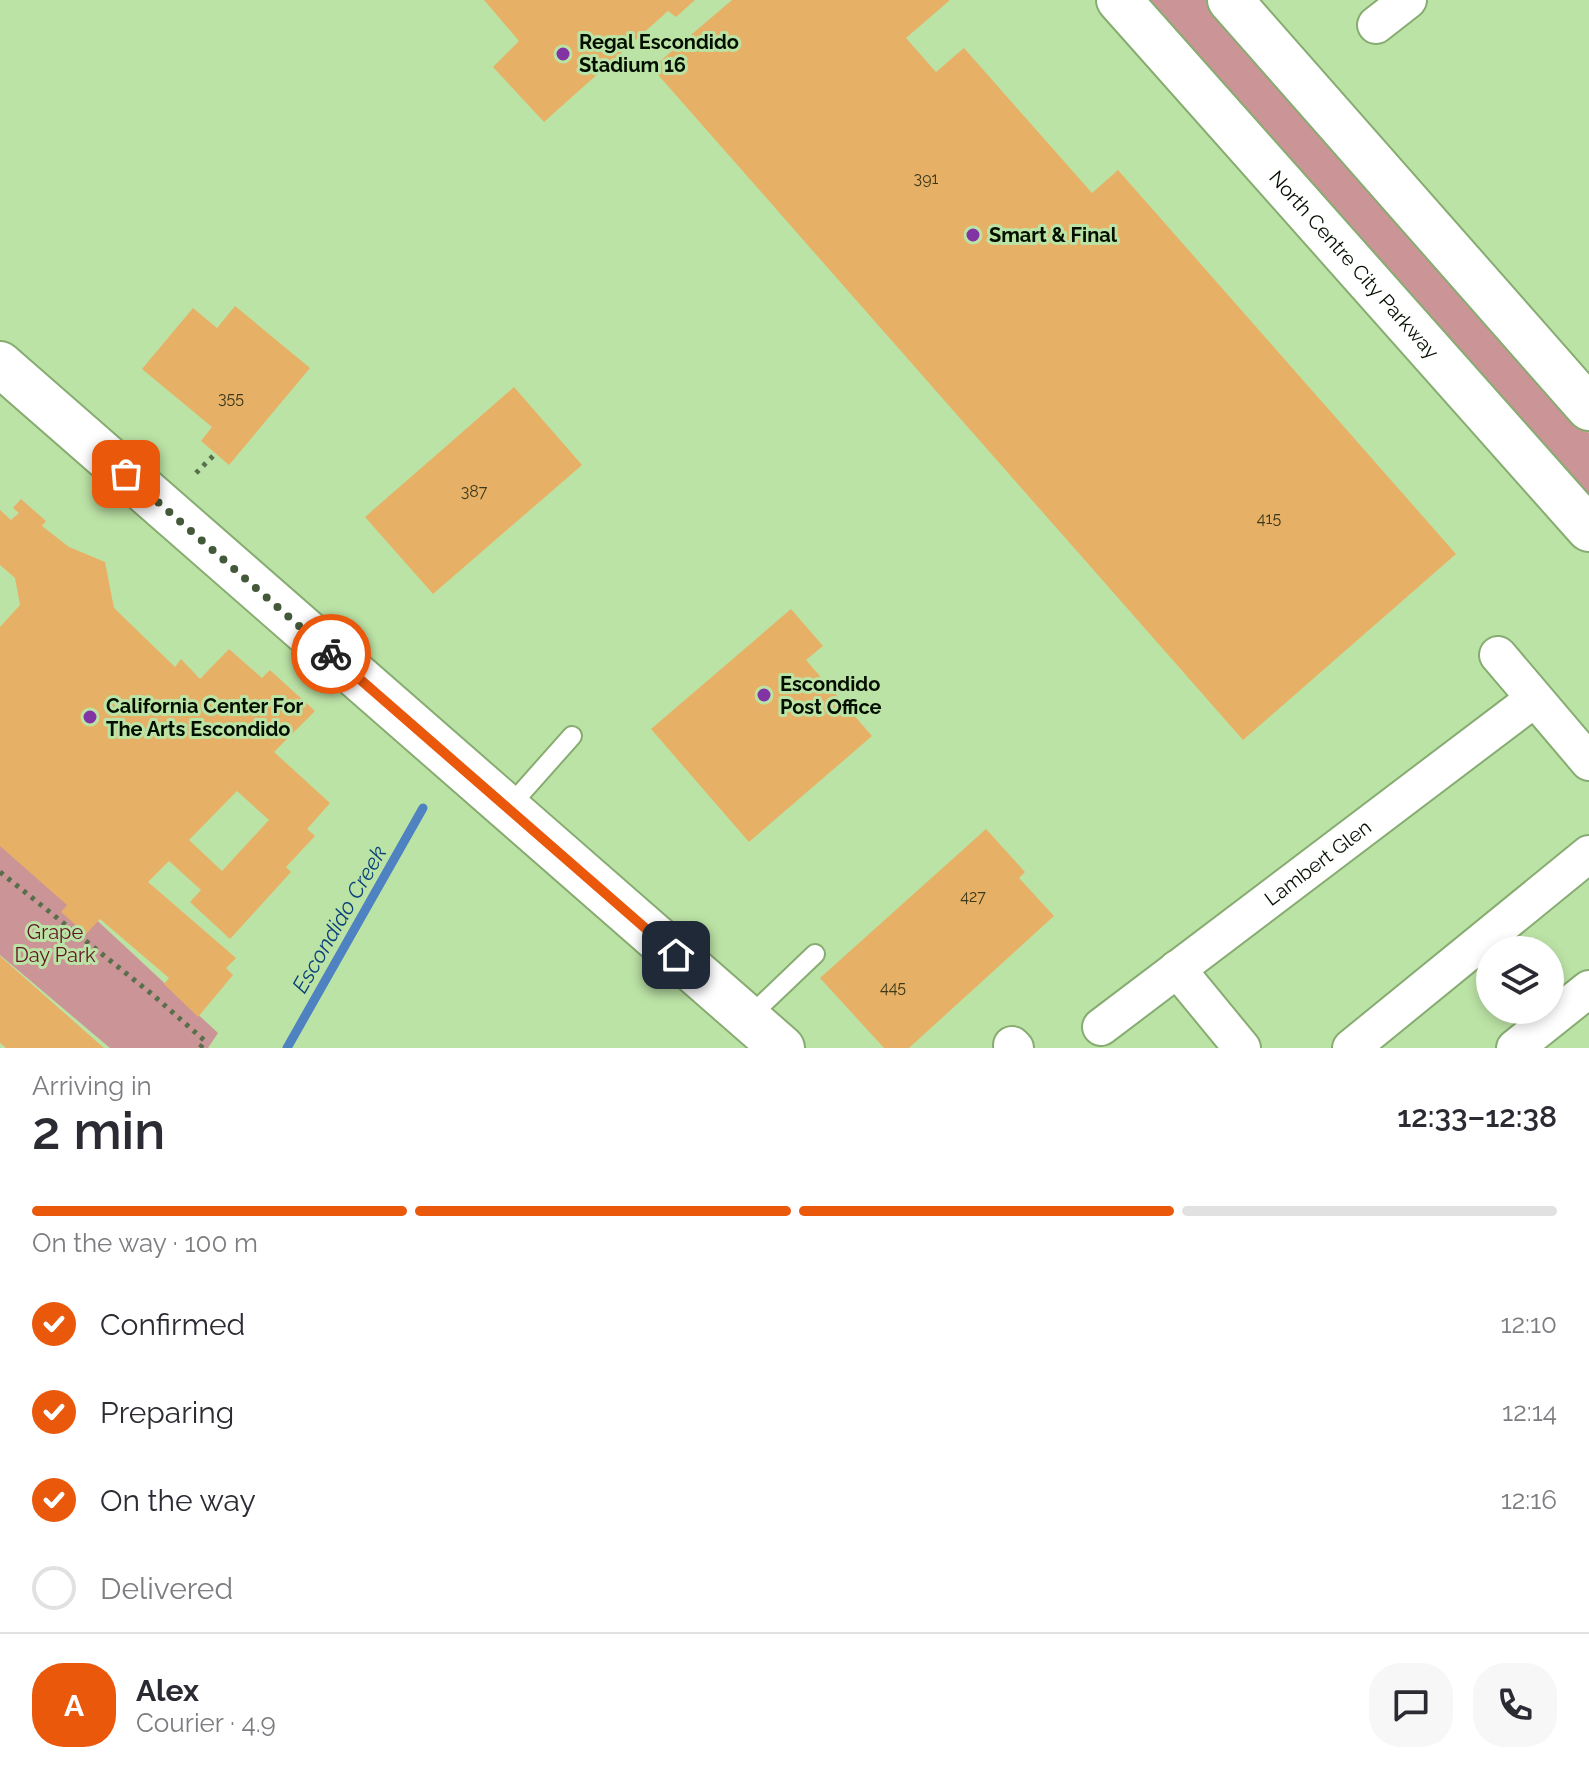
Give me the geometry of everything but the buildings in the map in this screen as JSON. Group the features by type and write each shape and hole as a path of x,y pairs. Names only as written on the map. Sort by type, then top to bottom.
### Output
{"main road":[{"name":"North Centre City Parkway","path":"1119,0 1589,529"},
{"path":"1230,0 1589,408"},
{"path":"0,364 782,1048"}],"street":[{"path":"1376,25 1408,0"},
{"path":"1498,655 1589,762"},
{"name":"Lambert Glen","path":"1101,1027 1534,699"},
{"path":"1351,1048 1589,854"},
{"path":"1177,969 1242,1048"},
{"path":"1515,1048 1589,989"}],"lane":[{"path":"508,808 572,736"},
{"path":"748,1018 815,954"}],"path":[{"path":"196,473 216,453"},
{"path":"0,872 153,995 205,1041 200,1048"}],"green space":[{"path":"1142,0 1207,0 1589,433 1589,506"},
{"name":"Grape Day Park","path":"0,830 218,1033 208,1048 110,1048 0,955"}],"waterway":[{"name":"Escondido Creek","path":"287,1048 423,808"}],"way so far":[{"path":"126,474 331,654"}],"place":[{"name":"Regal Escondido Stadium 16","path":"563,54"},
{"name":"Smart & Final","path":"973,235"},
{"name":"Escondido Post Office","path":"764,695"},
{"name":"California Center For The Arts Escondido","path":"90,717"}],"route":[{"path":"331,654 676,955"}]}
